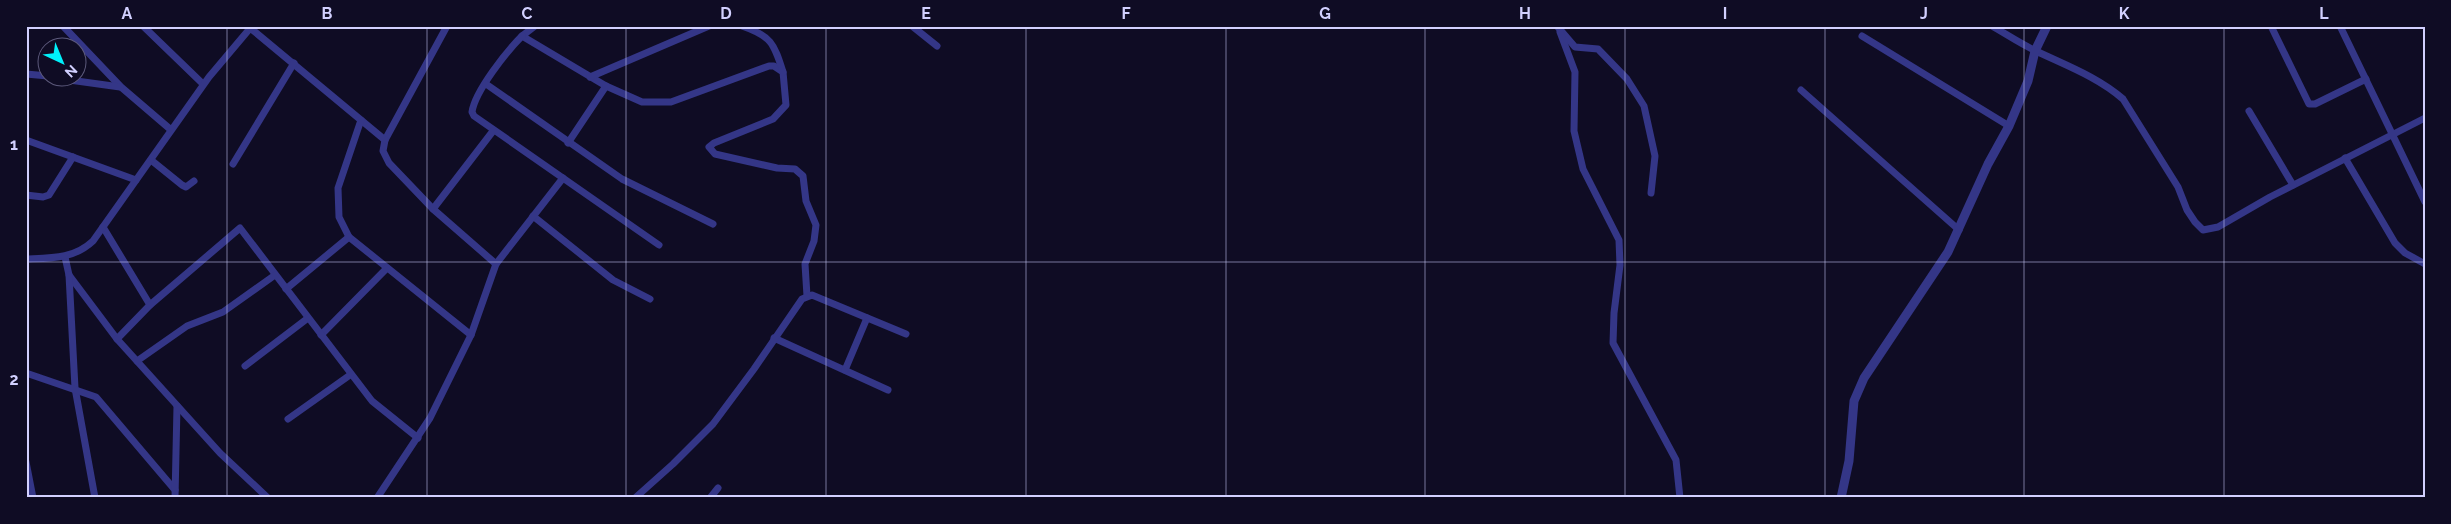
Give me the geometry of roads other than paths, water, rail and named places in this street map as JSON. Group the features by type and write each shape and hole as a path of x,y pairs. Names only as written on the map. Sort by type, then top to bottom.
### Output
{"street":[{"path":"63,26 121,87 170,129"},
{"path":"143,26 204,84"},
{"path":"447,26 385,140 383,151 389,163 433,209 496,264"},
{"path":"535,26 507,51 486,84 472,112 493,131 659,245"},
{"path":"590,77 709,26"},
{"path":"742,26 764,34 778,54 783,72 786,105 779,115 714,143 709,147 715,154 795,170 803,176 806,201 816,226 814,241 805,264 806,296"},
{"path":"912,26 937,46"},
{"path":"1992,26 2035,51 2080,71 2113,90 2123,99 2178,188 2191,216 2203,230 2218,227 2293,185 2425,118"},
{"path":"1841,498 1849,461 1854,400 1864,378 1936,274 1959,230 1988,164 2009,126 2028,81 2035,51 2048,26"},
{"path":"2271,26 2310,104 2315,104 2366,79"},
{"path":"2340,26 2425,202"},
{"path":"26,259 65,257 88,245 103,228 151,160 170,129 251,27 385,140"},
{"path":"1558,29 1575,47 1598,49 1627,79 1644,106 1655,156 1651,193"},
{"path":"1558,29 1575,72 1574,130 1584,169 1619,240 1620,265 1614,313 1613,343 1676,460 1680,498"},
{"path":"522,36 606,86 642,102 671,102 769,66 783,72"},
{"path":"1862,36 2009,126"},
{"path":"233,164 294,64"},
{"path":"88,82 121,87"},
{"path":"486,84 568,144 622,179 712,224"},
{"path":"568,144 606,86"},
{"path":"1801,90 1959,230"},
{"path":"2249,111 2293,185"},
{"path":"361,120 338,188 339,217 349,237 471,335"},
{"path":"433,209 493,131"},
{"path":"26,140 136,180"},
{"path":"26,195 43,197 49,194 74,157"},
{"path":"2345,158 2395,242 2405,253 2425,264"},
{"path":"151,160 186,187 194,181"},
{"path":"377,498 418,438 471,335 496,264 563,178"},
{"path":"533,216 613,280 650,299"},
{"path":"103,228 150,305"},
{"path":"117,339 150,305 240,228 377,407 418,438"},
{"path":"286,289 349,237"},
{"path":"65,257 69,275 75,388 95,498"},
{"path":"321,335 387,268"},
{"path":"69,275 117,339 220,453 268,498"},
{"path":"137,361 187,326 223,312 275,275"},
{"path":"635,498 713,424 754,369 797,304 806,296 812,296 906,334"},
{"path":"245,366 308,318"},
{"path":"845,370 867,318"},
{"path":"774,338 888,390"},
{"path":"26,373 75,388 96,397 175,490"},
{"path":"288,419 350,374"},
{"path":"175,498 177,406"},
{"path":"26,462 32,498"},
{"path":"710,498 718,488"}]}
